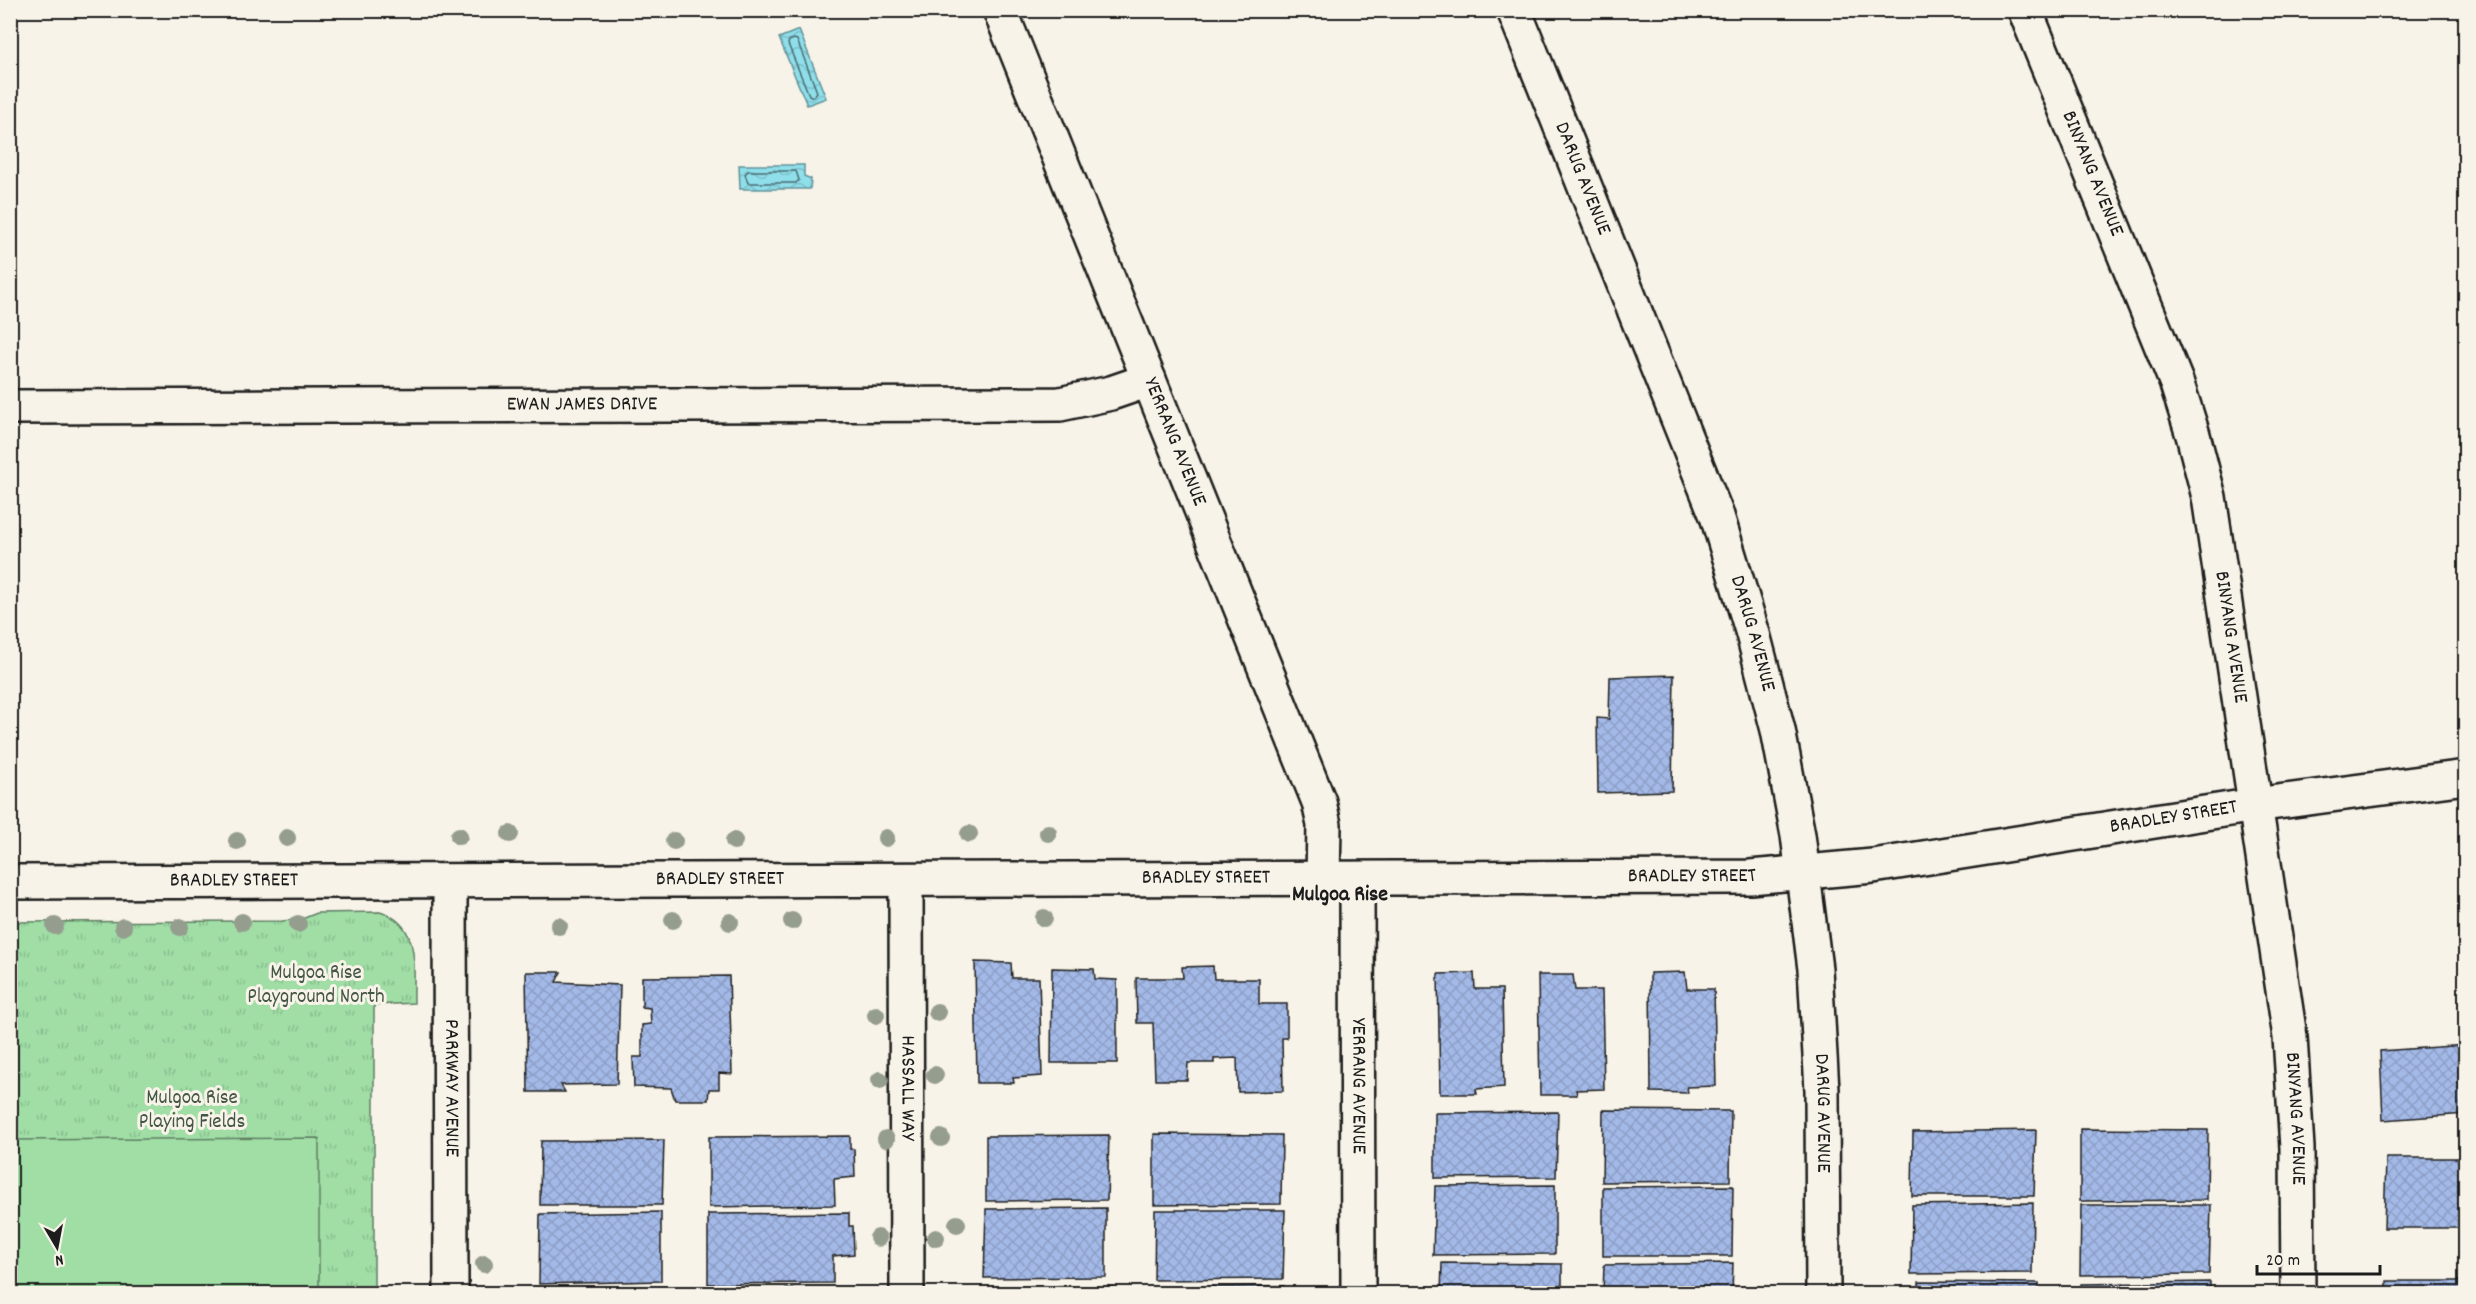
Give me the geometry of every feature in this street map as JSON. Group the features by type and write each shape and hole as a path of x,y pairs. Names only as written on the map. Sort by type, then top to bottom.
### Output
{"street":[{"name":"YERRANG AVENUE","path":"1000,10 1319,802 1324,825 1323,879"},
{"name":"DARUG AVENUE","path":"1514,10 1717,516 1754,634 1778,730 1804,873 1815,969 1821,1079 1823,1293"},
{"name":"BINYANG AVENUE","path":"2025,10 2177,384 2209,497 2290,1037 2297,1148 2298,1293"},
{"name":"EWAN JAMES DRIVE","path":"10,407 1060,404 1100,397 1149,380"},
{"name":"BRADLEY STREET","path":"10,882 1750,877 1873,866 2255,805 2466,777"},
{"name":"YERRANG AVENUE","path":"1357,879 1358,1293"},
{"name":"HASSALL WAY","path":"906,881 907,1293"},
{"name":"PARKWAY AVENUE","path":"450,882 451,1293"}],"green space":[{"name":"Mulgoa Rise Playing Fields","path":"380,912 403,926 409,937 414,962 414,1003 374,1005 374,1293 11,1293 10,922 282,921 302,919 317,913"},
{"path":"319,1138 319,1293 11,1293 11,1140"}],"water":[{"path":"799,30 826,98 807,105 779,38"},
{"path":"739,165 804,165 804,176 811,179 810,189 740,189"}],"building":[{"path":"1674,675 1672,791 1598,793 1597,718 1609,719 1610,677"},
{"path":"975,962 1011,963 1012,978 1039,978 1042,1076 1013,1078 1014,1083 977,1083"},
{"path":"1213,966 1214,979 1259,979 1259,1004 1287,1004 1287,1038 1282,1038 1283,1091 1238,1092 1237,1058 1214,1059 1214,1063 1188,1063 1187,1080 1155,1080 1153,1023 1137,1023 1136,978 1183,978 1182,967"},
{"path":"1052,968 1094,969 1095,979 1117,980 1117,1063 1051,1063"},
{"path":"526,972 561,972 556,982 620,985 617,1084 561,1085 565,1092 528,1092"},
{"path":"1685,972 1687,989 1714,989 1716,1086 1687,1087 1688,1093 1651,1092 1650,973"},
{"path":"1474,973 1475,989 1502,989 1504,1087 1476,1089 1477,1094 1440,1094 1438,974"},
{"path":"1538,975 1573,975 1575,990 1602,990 1604,1089 1576,1090 1577,1095 1540,1095"},
{"path":"729,976 732,1074 719,1073 719,1089 709,1089 708,1100 675,1100 671,1088 634,1087 633,1057 642,1057 642,1025 651,1024 650,1008 642,1007 642,977"},
{"path":"2466,1045 2466,1114 2383,1120 2380,1051"},
{"path":"1603,1110 1731,1111 1730,1181 1602,1182"},
{"path":"1558,1112 1556,1177 1435,1178 1435,1113"},
{"path":"2080,1129 2208,1130 2207,1200 2080,1201"},
{"path":"2036,1130 2034,1196 1912,1196 1913,1132"},
{"path":"1154,1134 1282,1135 1281,1204 1154,1205"},
{"path":"1109,1135 1107,1200 986,1201 986,1136"},
{"path":"850,1136 850,1149 854,1149 855,1177 834,1179 835,1205 709,1207 709,1137"},
{"path":"664,1140 662,1205 540,1205 541,1141"},
{"path":"2386,1158 2466,1158 2466,1228 2384,1228"},
{"path":"1555,1185 1555,1254 1433,1255 1435,1186"},
{"path":"1733,1186 1732,1256 1603,1256 1603,1187"},
{"path":"2033,1203 2032,1273 1911,1274 1912,1205"},
{"path":"2081,1205 2211,1205 2209,1274 2080,1275"},
{"path":"1106,1208 1106,1277 984,1278 986,1209"},
{"path":"1155,1210 1285,1210 1283,1279 1154,1280"},
{"path":"661,1212 661,1281 539,1284 540,1214"},
{"path":"849,1213 849,1226 853,1226 854,1254 833,1256 833,1283 708,1284 708,1214"},
{"path":"1442,1263 1562,1264 1562,1294 1441,1294"},
{"path":"1733,1263 1732,1294 1603,1294 1604,1265"},
{"path":"2387,1281 2466,1281 2466,1294 2387,1294"},
{"path":"1919,1282 2039,1283 2039,1294 1919,1294"},
{"path":"2210,1282 2210,1294 2081,1294 2081,1284"},
{"path":"1284,1286 1283,1294 1154,1294 1155,1288"},
{"path":"993,1287 1113,1287 1113,1294 993,1294"},
{"path":"838,1289 838,1294 713,1294 713,1290"},
{"path":"548,1292 668,1292 548,1294"}],"district":[{"name":"Mulgoa Rise","path":"1340,895"}],"park label":[{"name":"Mulgoa Rise Playground North","path":"316,986"}]}
